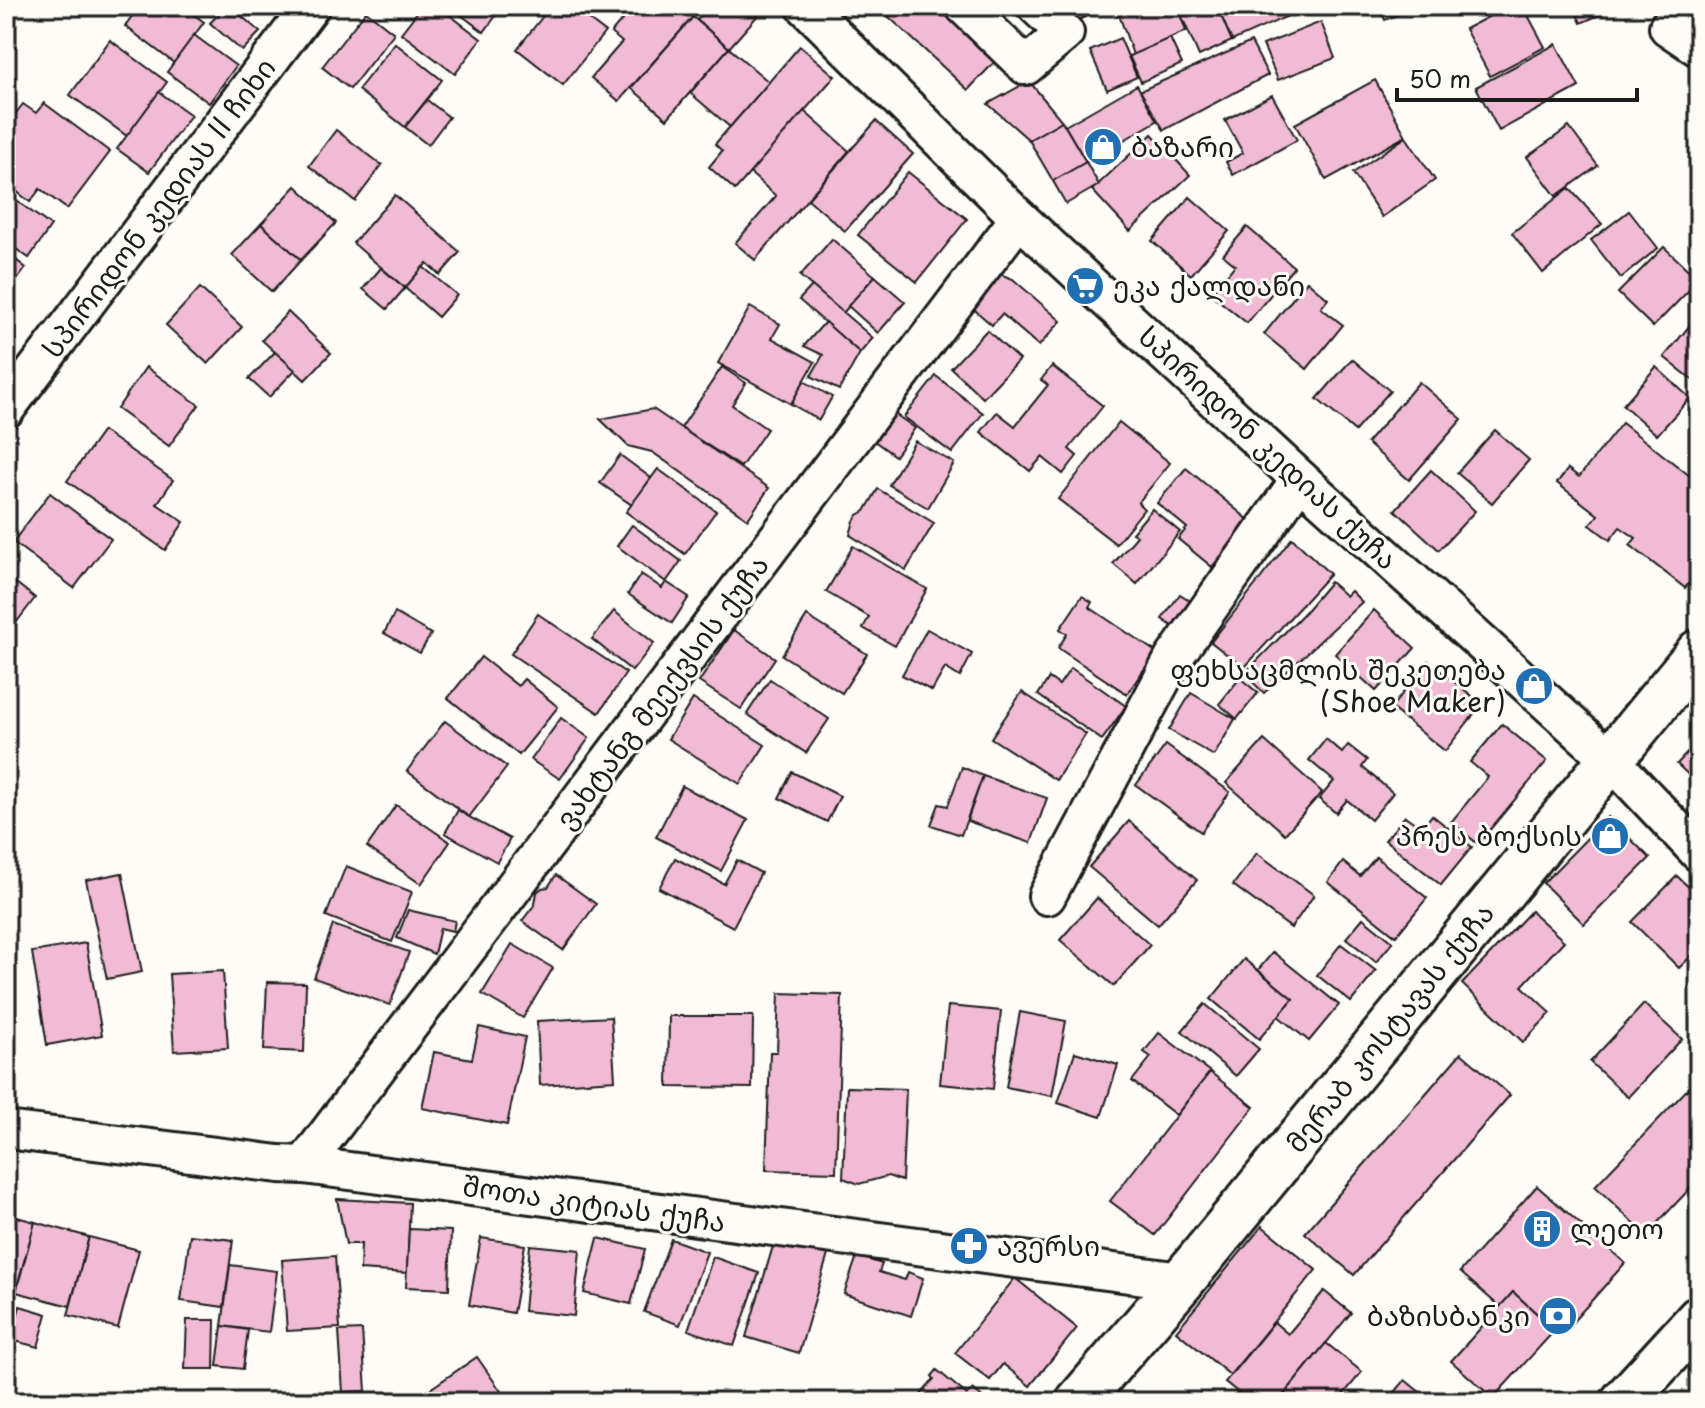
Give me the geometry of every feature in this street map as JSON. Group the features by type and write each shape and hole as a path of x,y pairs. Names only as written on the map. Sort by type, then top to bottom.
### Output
{"main road":[{"name":"მერაბ კოსტავას ქუჩა","path":"1078,1402 1182,1281 1699,652"},
{"path":"1623,1402 1699,1319"}],"street":[{"name":"სპირიდონ კედიას II ჩიხი","path":"6,409 311,6"},
{"name":"სპირიდონ კედიას ქუჩა","path":"805,6 1019,218 1300,479 1611,760 1699,853"},
{"path":"964,6 1026,66 1065,33 1036,6"},
{"path":"1668,27 1699,48"},
{"name":"ვახტანგ მეექვსის ქუჩა","path":"304,1165 1019,218"},
{"path":"1047,896 1173,659 1300,479"},
{"name":"შოთა კიტიას ქუჩა","path":"6,1130 304,1165 1182,1281"}],"building":[{"path":"6,6 19,6 10,19 6,16"},
{"path":"139,6 182,6 204,22 174,63 125,26"},
{"path":"226,6 230,6 260,32 242,51 210,23"},
{"path":"422,6 438,6 481,39 455,74 401,33"},
{"path":"449,6 503,6 484,32"},
{"path":"551,6 571,6 605,32 563,85 517,49"},
{"path":"634,6 681,6 693,17 619,101 591,78 622,42 611,33"},
{"path":"681,6 702,6 693,17"},
{"path":"709,6 751,6 760,13 729,48 697,20"},
{"path":"877,6 947,6 1001,55 968,90"},
{"path":"1047,6 1109,6 1065,26"},
{"path":"1116,6 1177,6 1186,31 1133,55"},
{"path":"1217,6 1232,41 1199,56 1178,8"},
{"path":"1217,6 1310,6 1232,41"},
{"path":"1379,6 1419,6 1385,20"},
{"path":"1509,6 1523,6 1545,47 1490,76 1465,29"},
{"path":"1573,6 1620,6 1581,23"},
{"path":"366,11 394,33 350,89 322,67"},
{"path":"693,17 729,48 667,119 631,88"},
{"path":"1321,22 1335,58 1278,80 1263,45"},
{"path":"194,35 236,66 209,103 167,72"},
{"path":"1120,38 1137,77 1107,90 1090,51"},
{"path":"1170,38 1182,64 1141,82 1129,56"},
{"path":"110,40 167,82 127,136 70,95"},
{"path":"1251,42 1268,75 1164,130 1140,91"},
{"path":"395,43 442,80 405,127 358,90"},
{"path":"1556,44 1579,87 1499,131 1476,87"},
{"path":"800,46 835,76 735,190 709,167 722,151 715,144"},
{"path":"729,48 769,82 730,127 690,93"},
{"path":"1375,80 1406,136 1326,180 1295,124"},
{"path":"1029,81 1062,121 1029,140 988,104"},
{"path":"1137,85 1157,121 1086,162 1065,126"},
{"path":"159,92 191,115 149,172 117,149"},
{"path":"1272,95 1297,140 1233,175 1226,162 1243,153 1225,120"},
{"path":"427,100 449,117 428,145 405,127"},
{"path":"44,103 110,152 67,209 40,189 30,202 6,183 6,153 13,143 6,137 6,126 23,104 36,113"},
{"path":"804,111 849,151 755,260 735,243 776,196 750,173"},
{"path":"876,121 913,154 845,231 808,199"},
{"path":"1062,121 1086,162 1053,181 1029,140"},
{"path":"1569,127 1598,166 1556,196 1527,157"},
{"path":"336,130 382,165 355,201 309,166"},
{"path":"1152,134 1190,175 1130,231 1092,190"},
{"path":"1406,137 1435,180 1382,217 1353,173"},
{"path":"1086,162 1099,185 1066,204 1053,181"},
{"path":"908,172 967,219 917,282 858,235"},
{"path":"296,186 336,223 301,260 261,224"},
{"path":"1569,188 1602,224 1543,273 1512,233"},
{"path":"6,193 51,226 29,258 6,242"},
{"path":"395,195 460,252 440,275 427,263 405,288 353,243"},
{"path":"1190,197 1229,231 1191,275 1152,241"},
{"path":"1629,211 1658,248 1621,278 1591,240"},
{"path":"261,224 301,260 272,292 232,255"},
{"path":"1247,227 1294,267 1247,323 1211,294 1235,265 1223,255"},
{"path":"832,239 875,276 843,313 800,276"},
{"path":"1664,247 1699,280 1653,327 1618,293"},
{"path":"6,252 26,268 6,295"},
{"path":"423,267 457,295 438,317 405,288"},
{"path":"381,268 405,288 387,309 363,289"},
{"path":"1000,274 1013,279 1061,321 1039,346 1002,314 992,325 969,305 992,278"},
{"path":"875,276 905,302 878,333 848,306"},
{"path":"1307,281 1328,299 1321,308 1343,325 1307,369 1264,334"},
{"path":"812,286 873,338 860,353 799,300"},
{"path":"200,288 242,327 208,364 166,325"},
{"path":"750,307 780,324 772,338 815,362 791,404 718,363"},
{"path":"288,312 331,353 305,380 262,340"},
{"path":"1699,314 1699,385 1664,357"},
{"path":"825,322 860,353 839,390 811,376 823,355 804,346"},
{"path":"987,330 1019,360 983,398 951,368"},
{"path":"275,352 295,370 269,397 249,379"},
{"path":"1352,359 1390,391 1355,431 1317,399"},
{"path":"1052,366 1103,406 1069,449 1077,456 1063,474 1042,457 1030,471 981,432 997,412 1015,426 1048,385 1041,380"},
{"path":"146,367 199,405 169,446 117,409"},
{"path":"722,367 746,383 732,405 767,429 741,467 681,428"},
{"path":"1656,367 1690,398 1657,435 1623,405"},
{"path":"936,376 983,413 952,453 904,417"},
{"path":"804,381 832,397 819,420 791,404"},
{"path":"1419,382 1462,419 1409,480 1367,443"},
{"path":"653,409 769,488 748,519 652,452 628,446 600,419"},
{"path":"892,412 915,428 895,456 873,440"},
{"path":"1119,422 1170,463 1138,503 1144,509 1116,544 1058,499"},
{"path":"1622,423 1699,483 1699,570 1685,588 1630,545 1636,538 1620,527 1610,540 1590,525 1598,515 1557,483 1568,469 1579,477"},
{"path":"1495,430 1529,460 1492,503 1457,473"},
{"path":"103,431 173,480 157,504 184,522 165,550 67,481"},
{"path":"915,441 954,463 928,508 889,485"},
{"path":"620,455 651,478 632,505 600,483"},
{"path":"1186,468 1250,521 1212,567 1178,539 1187,528 1157,503"},
{"path":"658,469 716,511 685,554 626,512"},
{"path":"1431,470 1475,511 1439,550 1395,510"},
{"path":"878,489 934,523 906,570 850,535 854,521 865,511"},
{"path":"50,493 111,539 74,588 13,542"},
{"path":"1152,509 1180,532 1137,584 1113,564 1137,536 1132,533"},
{"path":"632,525 681,561 666,582 617,546"},
{"path":"1292,538 1330,574 1244,668 1211,642"},
{"path":"853,546 927,589 895,646 863,628 869,617 826,592"},
{"path":"641,574 662,588 666,582 689,597 672,623 628,594"},
{"path":"6,575 35,598 6,636"},
{"path":"1330,582 1346,596 1351,591 1362,602 1264,693 1244,674"},
{"path":"1180,594 1194,603 1176,629 1162,619"},
{"path":"1082,596 1092,602 1089,607 1156,652 1127,694 1058,648 1067,634 1060,629"},
{"path":"1374,610 1415,648 1376,691 1335,654"},
{"path":"614,611 654,643 632,671 592,639"},
{"path":"395,613 431,634 420,653 384,633"},
{"path":"538,614 626,673 599,713 511,654"},
{"path":"807,616 867,654 842,693 782,655"},
{"path":"927,629 972,654 960,677 945,668 932,691 902,675"},
{"path":"734,630 775,658 741,709 699,682"},
{"path":"481,657 518,686 524,679 558,707 519,755 448,698"},
{"path":"1428,661 1482,704 1445,751 1391,708"},
{"path":"1071,668 1126,706 1102,740 1038,695 1049,678 1059,685"},
{"path":"1240,678 1258,693 1237,719 1219,704"},
{"path":"770,679 829,719 806,753 747,714"},
{"path":"1022,692 1086,734 1056,780 991,738"},
{"path":"1191,693 1235,719 1214,756 1169,730"},
{"path":"693,699 765,745 740,784 668,739"},
{"path":"561,718 589,738 560,779 531,760"},
{"path":"445,721 507,767 469,817 407,771"},
{"path":"1502,724 1547,761 1478,844 1451,822 1488,777 1470,762"},
{"path":"1326,739 1342,753 1348,745 1367,760 1362,767 1393,793 1371,820 1347,800 1336,813 1319,799 1334,781 1309,760"},
{"path":"1264,740 1322,792 1285,834 1226,783"},
{"path":"1699,740 1699,785 1677,764"},
{"path":"1166,745 1230,792 1201,832 1136,785"},
{"path":"962,767 983,776 961,835 931,825 939,804 948,806"},
{"path":"792,772 840,796 827,822 779,798"},
{"path":"983,776 1047,798 1031,843 967,821"},
{"path":"682,786 748,820 721,871 656,837"},
{"path":"396,805 450,842 421,884 367,847"},
{"path":"458,810 510,839 497,862 445,833"},
{"path":"1432,815 1472,847 1441,885 1385,840 1405,816 1422,828"},
{"path":"1608,817 1650,858 1584,924 1543,883"},
{"path":"1129,821 1197,880 1158,925 1089,867"},
{"path":"1257,853 1314,895 1291,928 1233,885"},
{"path":"1376,857 1427,898 1396,936 1328,882 1343,862 1360,876"},
{"path":"675,858 724,884 737,860 761,873 733,927 659,888"},
{"path":"346,866 412,892 392,942 326,916"},
{"path":"122,873 142,972 107,979 86,880"},
{"path":"556,875 596,904 563,950 522,921 535,904 537,892 548,887"},
{"path":"1677,876 1699,897 1699,948 1679,968 1632,922"},
{"path":"1097,898 1150,945 1114,986 1060,940"},
{"path":"408,910 455,921 453,931 440,928 434,954 397,938"},
{"path":"1531,911 1564,941 1522,986 1551,1013 1523,1042 1462,984"},
{"path":"1363,918 1393,942 1376,962 1346,938"},
{"path":"333,925 409,952 390,1005 314,978"},
{"path":"86,943 102,1035 47,1045 32,952"},
{"path":"512,944 553,968 523,1018 482,994"},
{"path":"1341,944 1376,971 1351,1002 1317,975"},
{"path":"1273,952 1339,1005 1309,1041 1278,1016 1293,999 1258,970"},
{"path":"1244,959 1293,999 1259,1039 1211,999"},
{"path":"223,971 228,1048 174,1051 169,974"},
{"path":"267,982 306,983 304,1052 264,1050"},
{"path":"779,993 842,995 836,1172 766,1170 770,1052 777,1052"},
{"path":"1205,1004 1259,1049 1236,1076 1182,1031"},
{"path":"1644,1004 1682,1039 1628,1097 1590,1062"},
{"path":"948,1006 1001,1011 993,1089 940,1084"},
{"path":"1020,1012 1066,1021 1052,1096 1006,1087"},
{"path":"669,1016 753,1016 752,1088 668,1087"},
{"path":"611,1017 615,1080 540,1085 537,1021"},
{"path":"479,1027 525,1037 507,1125 422,1108 434,1052 472,1059"},
{"path":"1159,1033 1210,1072 1176,1115 1132,1081 1151,1057 1144,1052"},
{"path":"6,1043 11,1044 6,1069"},
{"path":"1075,1052 1118,1065 1101,1117 1058,1103"},
{"path":"1461,1053 1510,1095 1354,1275 1305,1233"},
{"path":"1210,1072 1254,1107 1155,1235 1110,1201"},
{"path":"1699,1077 1699,1179 1646,1235 1595,1186"},
{"path":"847,1087 906,1089 902,1181 888,1176 859,1184 843,1178"},
{"name":"ლეთო","path":"1537,1186 1625,1263 1561,1335 1513,1292 1500,1307 1460,1272"},
{"path":"337,1199 410,1203 407,1273 360,1270 361,1244 346,1244"},
{"path":"6,1214 35,1222 13,1301 6,1299"},
{"path":"35,1222 89,1237 70,1306 16,1292"},
{"path":"1262,1226 1316,1270 1230,1375 1176,1331"},
{"path":"409,1229 451,1231 449,1289 406,1287"},
{"path":"190,1235 233,1240 224,1307 181,1301"},
{"path":"776,1236 829,1251 799,1353 746,1337"},
{"path":"89,1237 139,1250 118,1328 68,1315"},
{"path":"481,1238 525,1245 513,1313 469,1305"},
{"path":"598,1238 645,1249 631,1304 584,1293"},
{"path":"671,1239 707,1252 680,1325 644,1312"},
{"path":"530,1245 580,1250 574,1316 524,1311"},
{"path":"335,1256 340,1328 287,1331 282,1260"},
{"path":"857,1256 882,1264 879,1272 905,1280 908,1272 923,1278 911,1316 844,1294"},
{"path":"713,1257 759,1273 734,1346 688,1330"},
{"path":"230,1265 277,1271 269,1332 222,1326"},
{"path":"1015,1278 1077,1328 1030,1386 1003,1364 990,1380 955,1353"},
{"path":"1324,1291 1351,1313 1278,1402 1250,1402 1225,1382 1274,1322 1288,1334"},
{"path":"1513,1292 1555,1330 1493,1398 1451,1361"},
{"path":"20,1306 47,1314 38,1347 11,1340"},
{"path":"187,1320 215,1320 214,1369 185,1369"},
{"path":"222,1326 248,1330 243,1369 217,1366"},
{"path":"362,1330 366,1391 343,1392 339,1331"},
{"path":"1326,1343 1362,1372 1337,1402 1278,1402"},
{"path":"477,1357 505,1397 498,1402 420,1402 417,1398"},
{"path":"937,1370 967,1395 973,1389 988,1402 915,1402 934,1379 932,1376"},
{"path":"1405,1380 1432,1402 1387,1402"}],"place":[{"name":"ბაზარი","path":"1103,147"},
{"name":"ეკა ქალდანი","path":"1085,286"},
{"name":"ფეხსაცმლის შეკეთება (Shoe Maker)","path":"1534,686"},
{"name":"პრეს ბოქსის","path":"1610,836"},
{"name":"ლეთო","path":"1542,1229"},
{"name":"ავერსი","path":"969,1246"},
{"name":"ბაზისბანკი","path":"1558,1316"}]}
